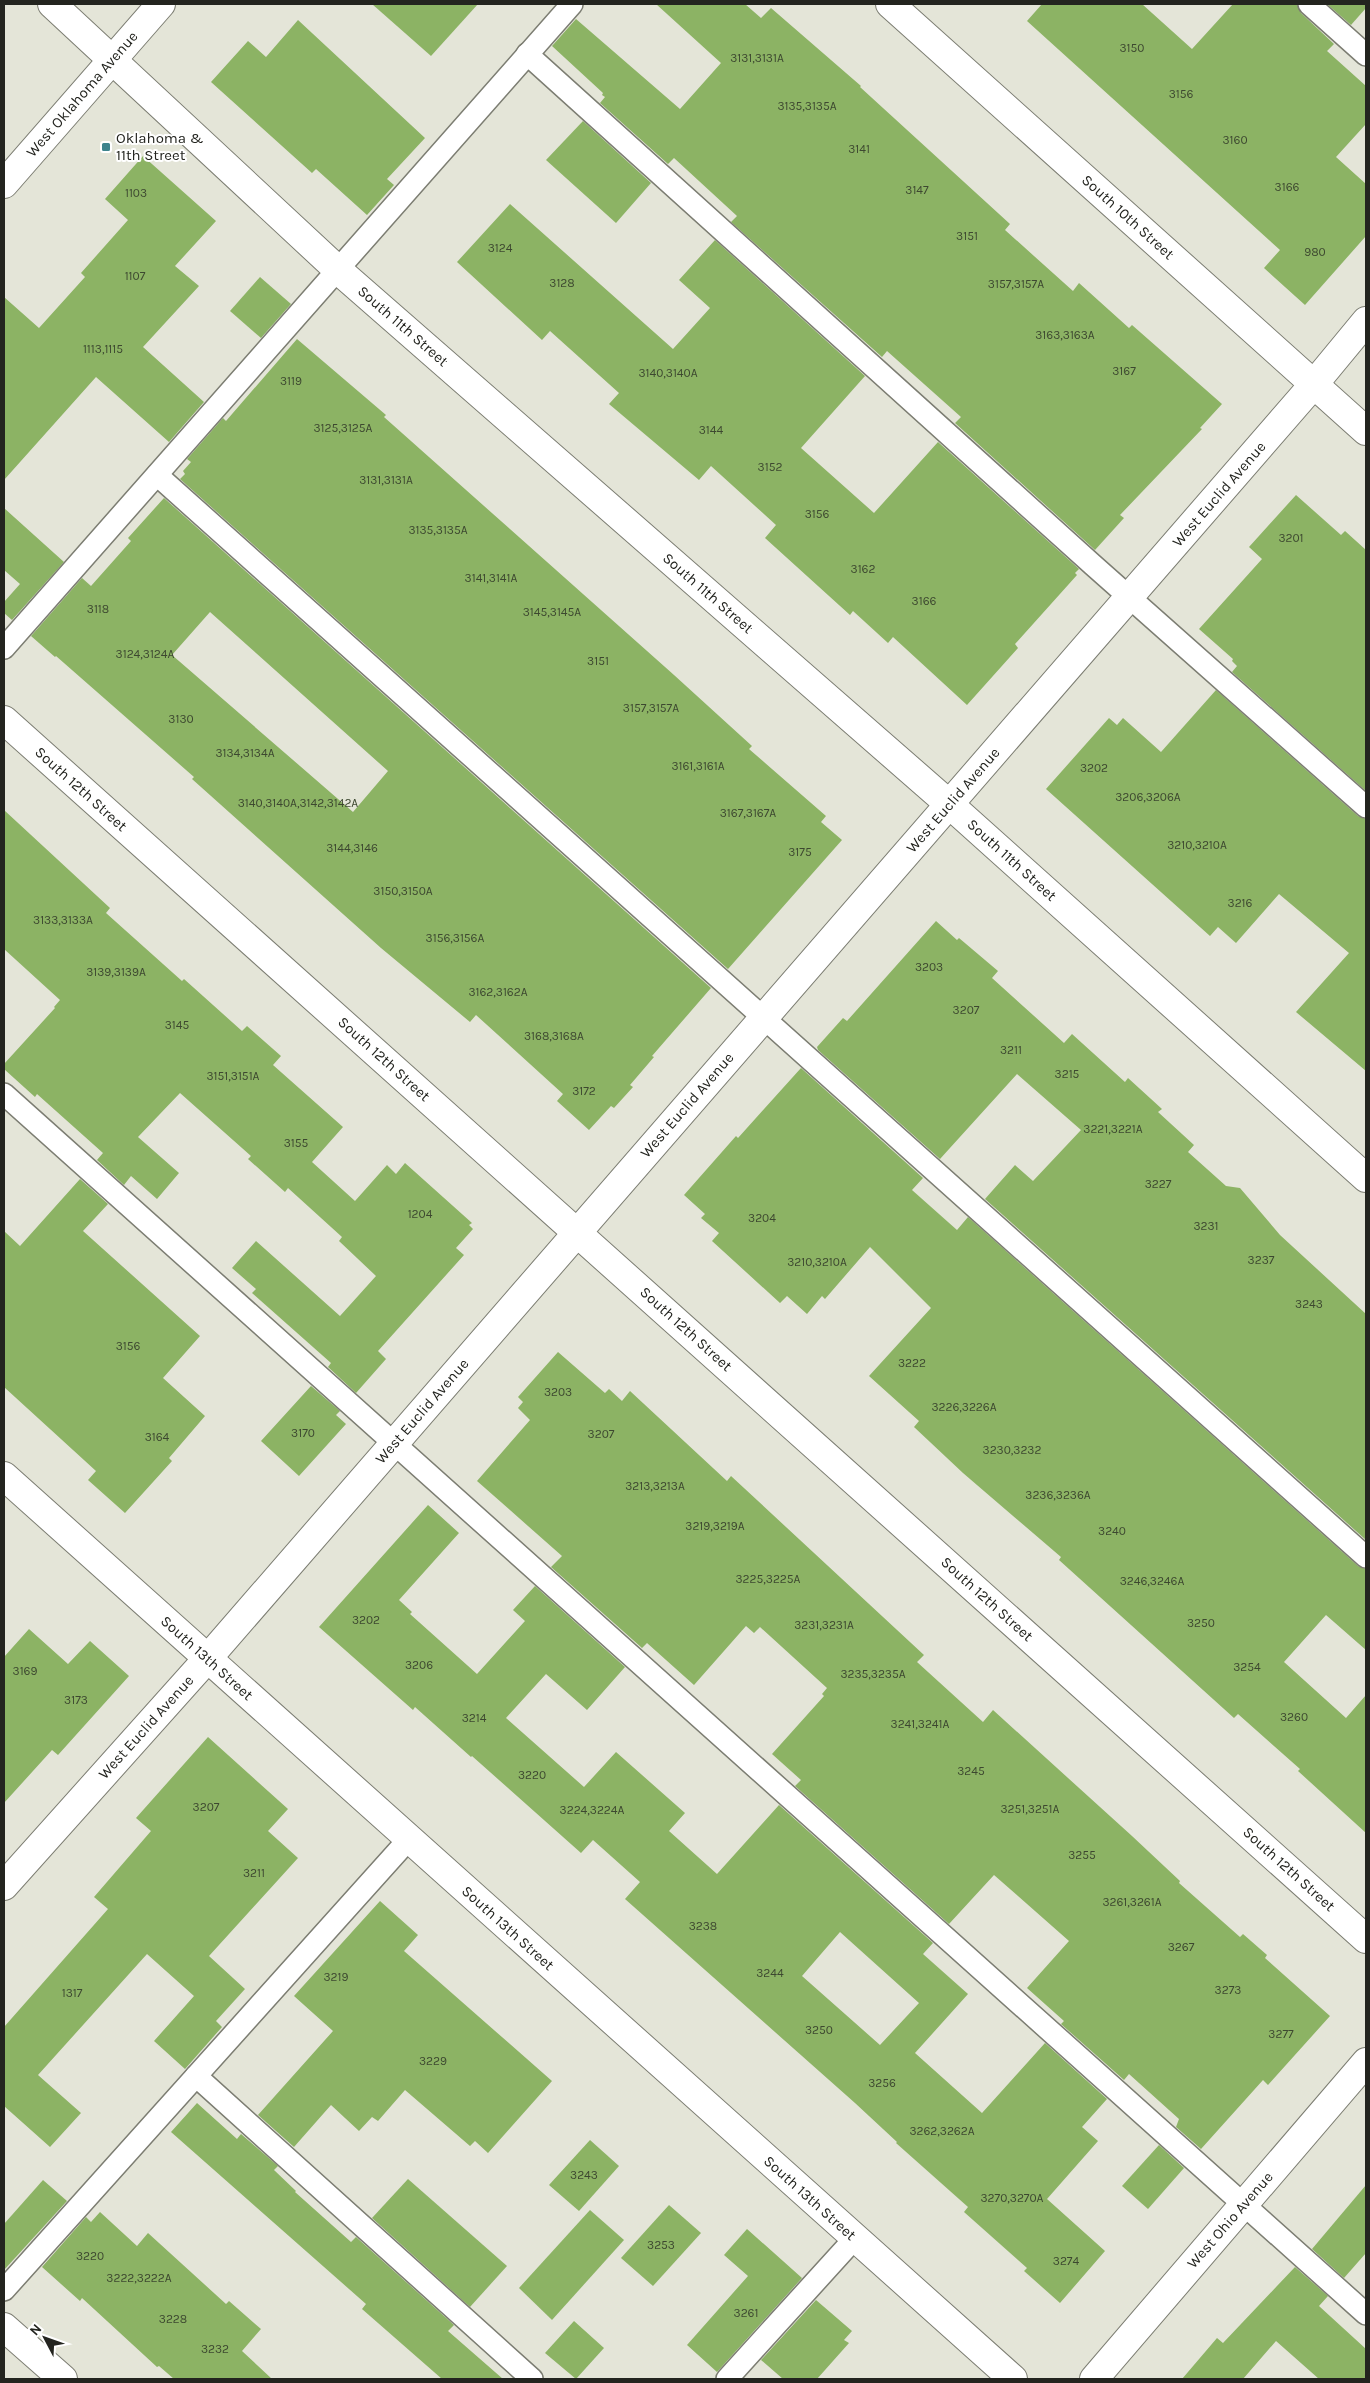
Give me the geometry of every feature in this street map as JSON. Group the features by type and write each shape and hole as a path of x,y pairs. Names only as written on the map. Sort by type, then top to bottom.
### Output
{"street":[{"name":"South 11th Street","path":"52,4 338,270 949,804 1366,1178"},
{"name":"West Oklahoma Avenue","path":"4,184 161,4"},
{"name":"South 10th Street","path":"890,4 1366,431"},
{"name":"West Euclid Avenue","path":"4,1886 208,1658 1314,384 1366,321"},
{"name":"South 12th Street","path":"4,720 1366,1939"},
{"name":"South 13th Street","path":"4,1476 408,1840 1013,2379"},
{"name":"West Ohio Avenue","path":"1094,2379 1366,2062"},
{"path":"4,2327 63,2379"}],"lane":[{"path":"4,648 572,4"},
{"path":"1308,4 1366,55"},
{"path":"527,54 1129,597 1366,807"},
{"path":"157,475 1366,1557"},
{"path":"4,1094 1366,2314"},
{"path":"4,2290 408,1840"},
{"path":"196,2076 532,2379"},
{"path":"727,2379 856,2238"}],"building":[{"path":"372,4 478,4 431,56"},
{"path":"656,4 745,4 761,18 771,8 861,86 1010,224 1005,230 1073,291 1079,283 1129,328 1132,325 1222,404 1200,428 1202,429 1120,515 1124,518 1095,550 955,423 961,417 887,351 882,357 731,222 737,216 674,158 668,164 600,103 605,97 602,95 603,93 552,46 576,19 680,109 721,63"},
{"path":"1042,4 1142,4 1192,49 1233,4 1297,4 1301,13 1334,44 1327,51 1366,86 1366,124 1336,157 1366,184 1366,236 1305,305 1264,268 1280,250 1027,21"},
{"path":"1327,4 1366,4 1366,8 1351,25"},
{"path":"298,20 425,138 387,179 394,185 367,215 316,169 312,173 211,82 248,41 266,57"},
{"path":"583,121 651,183 616,223 546,160"},
{"path":"143,156 216,221 175,266 199,286 143,347 204,402 169,442 96,377 4,480 4,297 39,328 85,277 81,273 128,220 105,199"},
{"path":"510,204 673,349 710,308 679,280 715,240 865,376 801,448 874,513 938,442 1079,569 1075,573 1077,575 1015,644 1018,648 967,705 893,637 888,643 853,611 850,615 765,538 776,525 711,466 699,480 609,404 619,393 550,331 542,340 457,262"},
{"path":"260,277 291,304 261,338 230,311"},
{"path":"297,339 386,415 384,417 674,675 752,746 749,749 826,816 821,822 842,840 728,969 180,479 185,474 183,471 191,462 187,459 223,418 226,421"},
{"path":"1296,495 1341,535 1345,531 1366,550 1366,791 1232,672 1237,666 1232,661 1233,659 1199,629 1262,559 1249,547"},
{"path":"164,498 711,988 652,1056 654,1057 630,1085 633,1087 614,1108 611,1106 589,1130 557,1101 563,1094 476,1015 470,1022 381,948 192,779 194,777 31,636 82,578 91,586 131,541 128,538","holes":["210,612 388,771 353,812 172,655"]},
{"path":"4,508 64,562 12,620 4,613 4,602 20,584 4,570"},
{"path":"1216,690 1358,816 1366,819 1366,1071 1296,1012 1349,953 1279,894 1236,943 1218,927 1210,936 1046,789 1109,718 1117,725 1123,718 1161,752"},
{"path":"4,810 110,908 106,913 182,981 184,979 242,1031 247,1026 281,1056 273,1065 343,1127 312,1162 355,1201 387,1165 396,1174 405,1163 472,1223 469,1225 473,1229 456,1248 464,1255 378,1351 386,1359 356,1393 328,1367 331,1363 252,1293 256,1289 232,1268 256,1241 340,1316 376,1276 339,1241 342,1237 288,1188 285,1192 248,1159 251,1156 180,1093 138,1137 179,1173 157,1199 131,1176 124,1185 97,1160 103,1153 37,1094 35,1097 4,1069 4,1064 55,1008 60,1000 4,949"},
{"path":"936,921 957,940 959,938 998,971 992,978 1064,1043 1072,1034 1125,1082 1128,1078 1162,1109 1158,1112 1194,1145 1188,1152 1226,1186 1240,1188 1280,1235 1366,1314 1366,1540 985,1199 1015,1165 1033,1181 1081,1130 1017,1074 940,1159 818,1050 817,1047 843,1018 847,1021"},
{"path":"801,1068 923,1178 912,1190 957,1230 968,1217 1358,1566 1366,1569 1366,1650 1326,1615 1284,1662 1346,1718 1366,1695 1366,1833 1298,1771 1300,1769 1238,1714 1234,1718 1059,1560 1061,1557 963,1473 914,1427 919,1421 869,1376 931,1308 870,1247 825,1299 822,1296 807,1314 787,1296 780,1303 712,1241 719,1233 701,1218 705,1214 684,1195 736,1136 738,1138"},
{"path":"80,1179 108,1204 83,1231 200,1336 163,1378 205,1416 169,1458 172,1461 125,1513 88,1480 96,1471 4,1387 4,1231 20,1246"},
{"path":"558,1352 605,1393 609,1389 622,1401 630,1391 727,1481 731,1476 924,1655 917,1662 983,1722 993,1710 1132,1836 1180,1881 1179,1883 1240,1937 1243,1934 1267,1955 1265,1958 1330,2016 1268,2085 1263,2080 1201,2149 1176,2127 1179,2119 1129,2074 1124,2080 1061,2024 1064,2021 1027,1988 1069,1941 994,1875 949,1924 795,1786 801,1780 772,1754 824,1696 822,1694 827,1688 760,1627 754,1633 746,1626 694,1685 647,1643 642,1648 551,1567 562,1556 477,1481 530,1420 518,1408 523,1402 518,1397"},
{"path":"311,1386 340,1411 336,1415 346,1424 299,1476 261,1441"},
{"path":"428,1505 459,1533 399,1600 412,1612 410,1614 477,1674 525,1621 513,1610 535,1586 625,1667 587,1710 546,1674 506,1718 584,1787 616,1752 685,1813 669,1831 717,1874 779,1805 933,1943 923,1954 968,1994 915,2053 982,2113 1045,2043 1107,2099 1082,2127 1098,2141 1047,2199 1105,2251 1060,2303 1024,2271 1027,2268 964,2212 968,2207 896,2143 855,2103 625,1899 640,1882 593,1840 581,1853 472,1756 415,1707 413,1710 319,1627","holes":["840,1932 919,2003 880,2045 802,1976"]},
{"path":"29,1629 68,1664 90,1641 129,1676 58,1755 52,1750 4,1803 4,1657"},
{"path":"208,1737 288,1809 268,1831 298,1858 209,1956 245,1989 216,2021 222,2027 185,2069 154,2041 194,1996 147,1954 38,2075 81,2113 50,2147 4,2106 4,2027 108,1909 94,1897 151,1831 136,1818"},
{"path":"380,1901 418,1935 404,1951 552,2081 488,2153 475,2141 470,2146 405,2090 378,2121 372,2117 359,2131 331,2105 294,2147 258,2115 333,2031 294,1996"},
{"path":"197,2103 237,2139 241,2134 278,2166 274,2170 295,2192 351,2242 356,2237 454,2325 448,2331 503,2379 442,2379 362,2309 366,2304 171,2132"},
{"path":"590,2140 619,2166 579,2211 549,2185"},
{"path":"1159,2145 1184,2168 1148,2209 1122,2186"},
{"path":"408,2179 507,2266 470,2307 372,2218"},
{"path":"43,2180 67,2201 4,2270 4,2224"},
{"path":"1366,2185 1366,2253 1344,2278 1312,2249"},
{"path":"669,2205 701,2233 653,2286 621,2258"},
{"path":"590,2210 624,2240 552,2320 519,2288"},
{"path":"100,2212 137,2246 148,2233 226,2304 229,2301 261,2329 242,2351 272,2379 174,2379 159,2366 157,2367 82,2298 80,2301 42,2267 86,2217 91,2222"},
{"path":"747,2229 802,2278 717,2372 687,2345 748,2276 724,2255"},
{"path":"1295,2267 1328,2296 1319,2306 1366,2349 1366,2379 1319,2379 1276,2341 1243,2379 1182,2379 1217,2338 1223,2343"},
{"path":"816,2300 852,2331 844,2340 849,2343 817,2379 783,2379 761,2360"},
{"path":"574,2321 604,2348 576,2379 545,2353"}],"place":[{"name":"Oklahoma & 11th Street","path":"106,147"}]}
